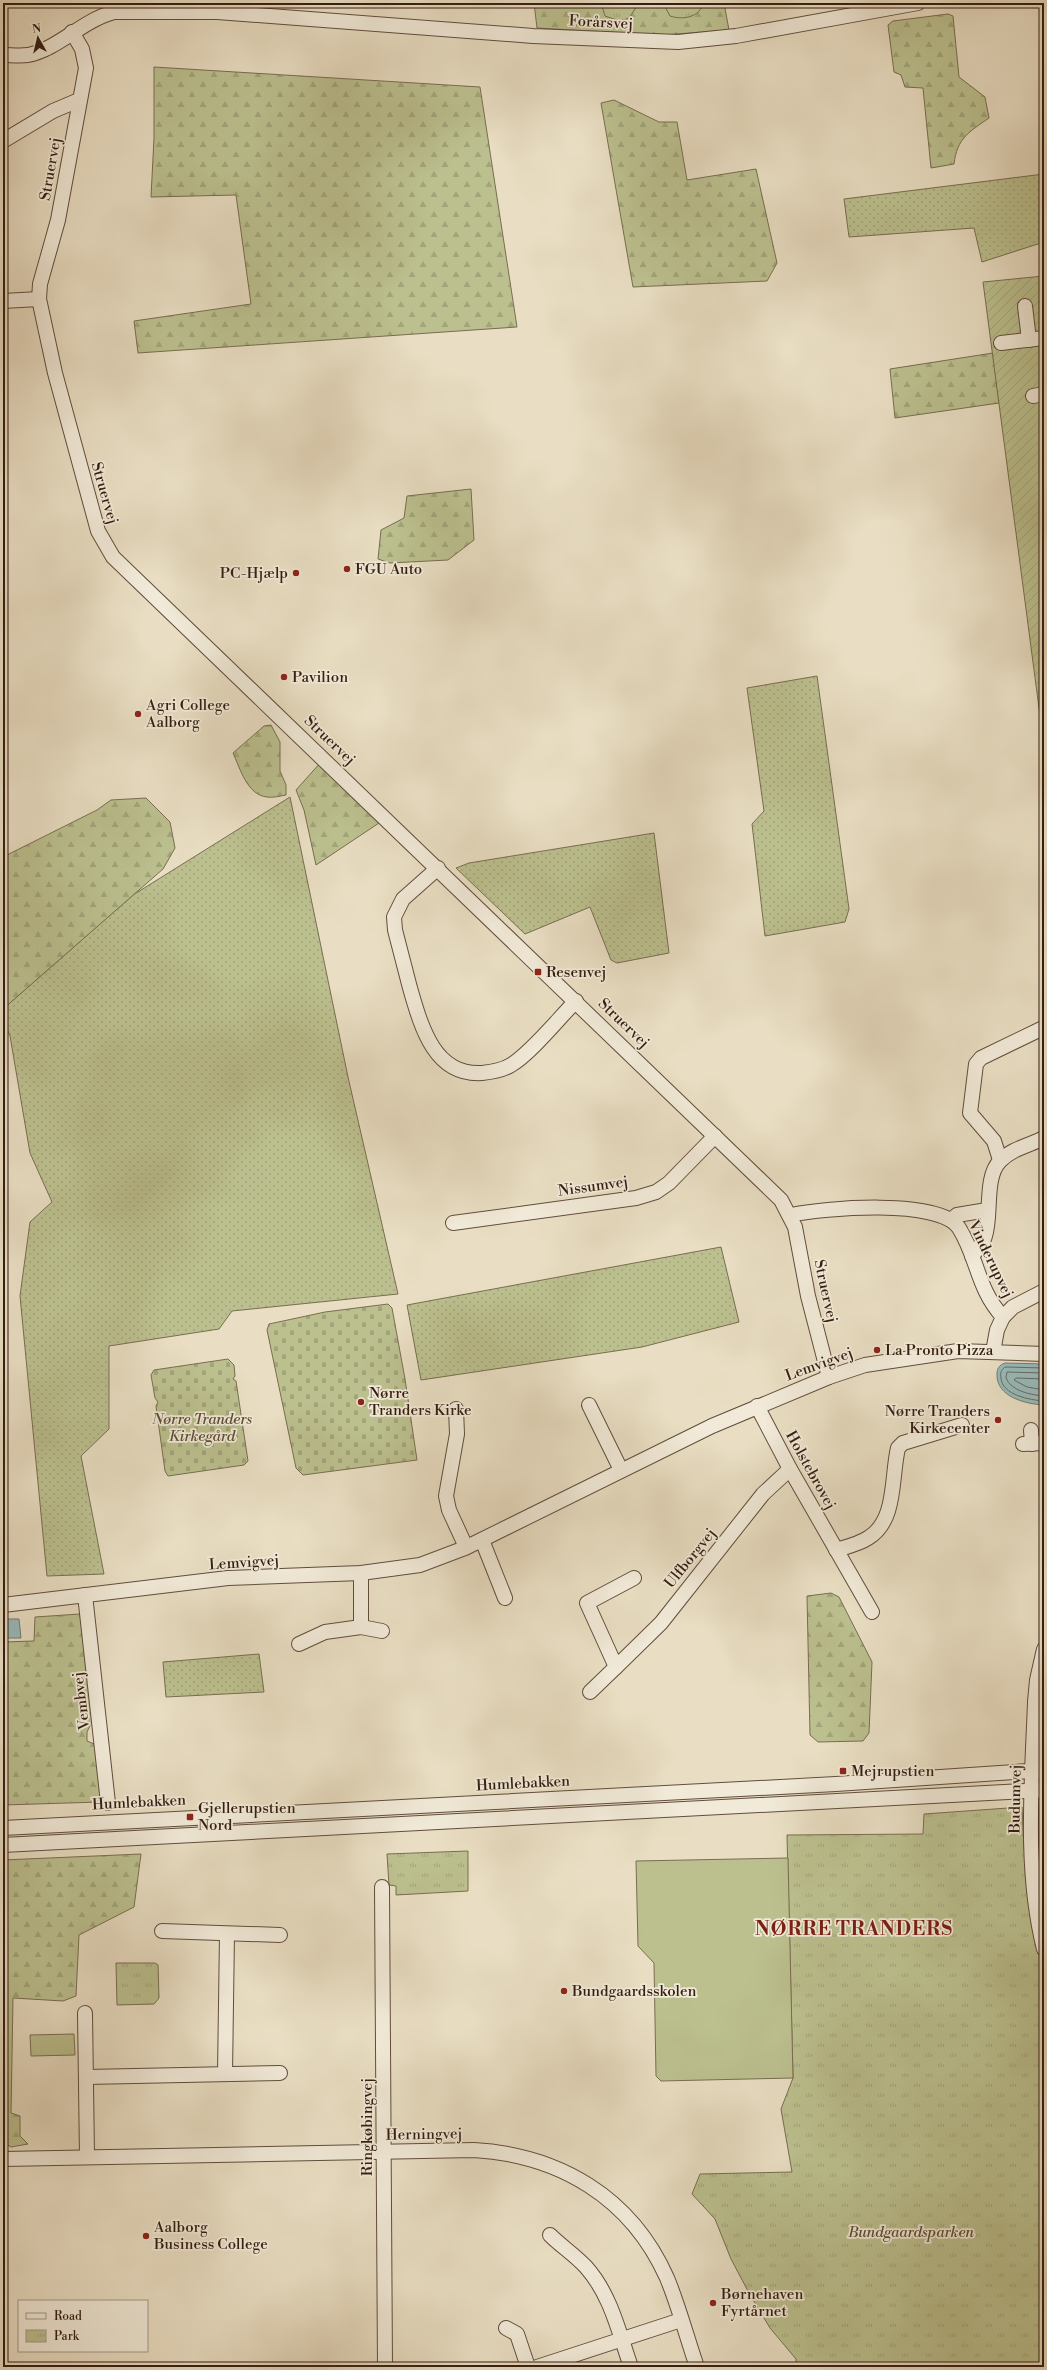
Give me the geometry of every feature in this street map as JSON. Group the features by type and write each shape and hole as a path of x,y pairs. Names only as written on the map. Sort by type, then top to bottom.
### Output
{"street":[{"name":"Forårsvej","path":"3,55 28,55 101,15 114,12 217,12 533,36 678,42 736,36 918,3"},
{"name":"Struervej","path":"72,32 85,57 86,68 58,220 40,284 39,299 55,373 96,524 113,557 782,1200 791,1215 829,1377"},
{"path":"3,141 53,111 79,100"},
{"path":"3,301 39,299"},
{"path":"1025,306 1029,340"},
{"path":"1001,343 1044,338"},
{"path":"438,868 403,900 394,917 394,930 420,1026 429,1043 441,1058 455,1069 472,1073 504,1069 512,1065 527,1051 576,1001"},
{"path":"1000,1160 994,1141 970,1113 976,1064 981,1058 1043,1028"},
{"name":"Nissumvej","path":"453,1223 636,1198 656,1192 669,1183 715,1136"},
{"path":"972,1256 981,1245 986,1235 987,1210 993,1172 1000,1160 1007,1154 1044,1138"},
{"name":"Vinderupvej","path":"791,1215 880,1207 910,1208 941,1214 952,1219 961,1231 972,1256 984,1292 992,1305 1003,1317 997,1330 993,1352"},
{"path":"952,1219 957,1216 987,1210"},
{"path":"1003,1317 1013,1307 1044,1291"},
{"name":"Lemvigvej","path":"3,1605 228,1578 361,1573 420,1566 482,1540 621,1470 757,1406 829,1377 865,1366 900,1358 958,1351 1044,1354"},
{"path":"589,1405 621,1470"},
{"name":"Holstebrovej","path":"757,1406 790,1469 872,1612"},
{"path":"456,1409 457,1434 446,1496 449,1510 466,1547"},
{"path":"836,1550 867,1539 885,1520 889,1508 898,1448 903,1442 962,1425"},
{"name":"Ulfborgvej","path":"590,1692 661,1623 763,1494 790,1469"},
{"path":"482,1540 506,1598"},
{"path":"361,1573 361,1627"},
{"path":"616,1667 587,1603 634,1578"},
{"name":"Vembvej","path":"85,1595 108,1803"},
{"path":"299,1644 325,1632 361,1627 382,1631"},
{"name":"Budumvej","path":"1044,1649 1037,1680 1039,1779 1032,1859 1034,1898 1044,1948"},
{"path":"3,1845 908,1797 1039,1779"},
{"name":"Humlebakken","path":"3,1828 836,1784 1039,1779"},
{"name":"Ringkøbingvej","path":"382,1887 385,2152 385,2367"},
{"path":"162,1931 280,1935"},
{"path":"225,2074 227,1934"},
{"path":"85,2013 87,2157"},
{"path":"86,2077 280,2073"},
{"name":"Herningvej","path":"3,2159 474,2150 504,2152 533,2158 568,2173 592,2186 618,2208 655,2256 667,2278 697,2367"},
{"path":"550,2235 586,2267 597,2282 611,2309 631,2367"},
{"path":"537,2367 681,2320"},
{"path":"506,2328 517,2334 528,2367"}],"green space":[{"path":"534,3 724,3 729,30 663,35 537,28"},
{"path":"601,3 639,3 629,18 620,21 605,16"},
{"path":"663,3 703,3 698,12 694,15 680,18 670,16"},
{"path":"948,14 953,16 959,77 985,97 989,118 965,136 958,148 954,164 931,168 923,88 905,87 901,75 894,72 888,25 893,21"},
{"path":"154,67 480,87 517,327 138,353 134,321 251,304 236,195 151,197 154,138"},
{"path":"614,100 659,122 677,122 687,180 756,169 777,263 767,281 633,287 601,103"},
{"path":"1044,174 1044,242 982,262 974,228 849,237 844,199"},
{"path":"1044,276 1044,746 983,282"},
{"path":"993,353 999,403 895,418 890,369"},
{"path":"471,489 474,540 448,560 390,563 378,559 381,530 404,518 407,496"},
{"path":"817,676 849,909 845,922 765,936 752,824 764,811 747,688"},
{"path":"271,725 280,742 280,771 286,785 286,795 276,797 260,795 249,786 233,753 264,726"},
{"path":"321,762 353,793 379,823 316,865 304,810 296,790"},
{"path":"290,797 348,1077 398,1294 232,1311 219,1329 109,1346 109,1429 81,1456 104,1574 47,1576 20,1296 30,1222 52,1202 30,1153 10,1036 3,1019 3,1009 133,895"},
{"path":"146,798 170,822 175,848 163,869 3,1009 3,857 97,810 111,800"},
{"path":"654,833 669,953 617,963 611,960 590,907 525,934 456,868 469,863"},
{"path":"721,1247 739,1322 642,1347 421,1380 407,1305"},
{"name":"Nørre Tranders Kirkegård","path":"388,1304 392,1308 405,1379 417,1460 303,1475 296,1468 267,1330 269,1324 325,1312"},
{"name":"Nørre Tranders Kirkegård","path":"228,1359 234,1365 235,1376 233,1379 236,1381 248,1461 244,1465 168,1476 165,1471 156,1406 158,1402 155,1398 151,1375 154,1370"},
{"path":"831,1593 839,1597 872,1662 869,1733 863,1741 818,1742 810,1735 807,1596"},
{"path":"80,1614 95,1715 87,1732 87,1741 99,1746 100,1802 3,1805 3,1642 34,1641 35,1617"},
{"path":"259,1654 264,1692 166,1697 163,1662"},
{"name":"Bundgaardsparken","path":"1022,1807 1028,1887 1044,1967 1044,2367 796,2367 796,2359 770,2328 749,2293 731,2259 715,2219 692,2194 700,2174 792,2172 781,2109 793,2078 787,1835 923,1834 924,1814"},
{"path":"468,1851 468,1891 396,1895 396,1886 389,1885 387,1854"},
{"path":"141,1854 134,1907 79,1935 76,1996 63,2001 13,1998 11,2113 20,2116 20,2136 28,2144 11,2147 3,2142 3,1860"},
{"path":"788,1858 793,2078 661,2081 656,2076 654,1963 638,1946 636,1861"},
{"path":"116,1963 155,1963 158,1965 159,1998 154,2004 117,2005"},
{"path":"74,2034 75,2055 31,2056 30,2035"}],"water":[{"path":"1005,1363 1044,1364 1044,1405 1029,1403 1013,1398 1001,1388 998,1382 997,1372 1000,1366"},
{"path":"3,1619 19,1619 21,1638 3,1638"}],"place":[{"name":"FGU Auto","path":"347,569"},
{"name":"PC-Hjælp","path":"296,573"},
{"name":"Pavilion","path":"284,677"},
{"name":"Agri College Aalborg","path":"138,714"},
{"name":"Resenvej","path":"538,972"},
{"name":"La Pronto Pizza","path":"877,1350"},
{"name":"Nørre Tranders Kirke","path":"361,1402"},
{"name":"Nørre Tranders Kirkecenter","path":"998,1420"},
{"name":"Mejrupstien","path":"843,1771"},
{"name":"Gjellerupstien Nord","path":"190,1817"},
{"name":"Bundgaardsskolen","path":"564,1991"},
{"name":"Aalborg Business College","path":"146,2236"},
{"name":"Børnehaven Fyrtårnet","path":"713,2303"}],"district":[{"name":"NØRRE TRANDERS","path":"854,1928"}]}
